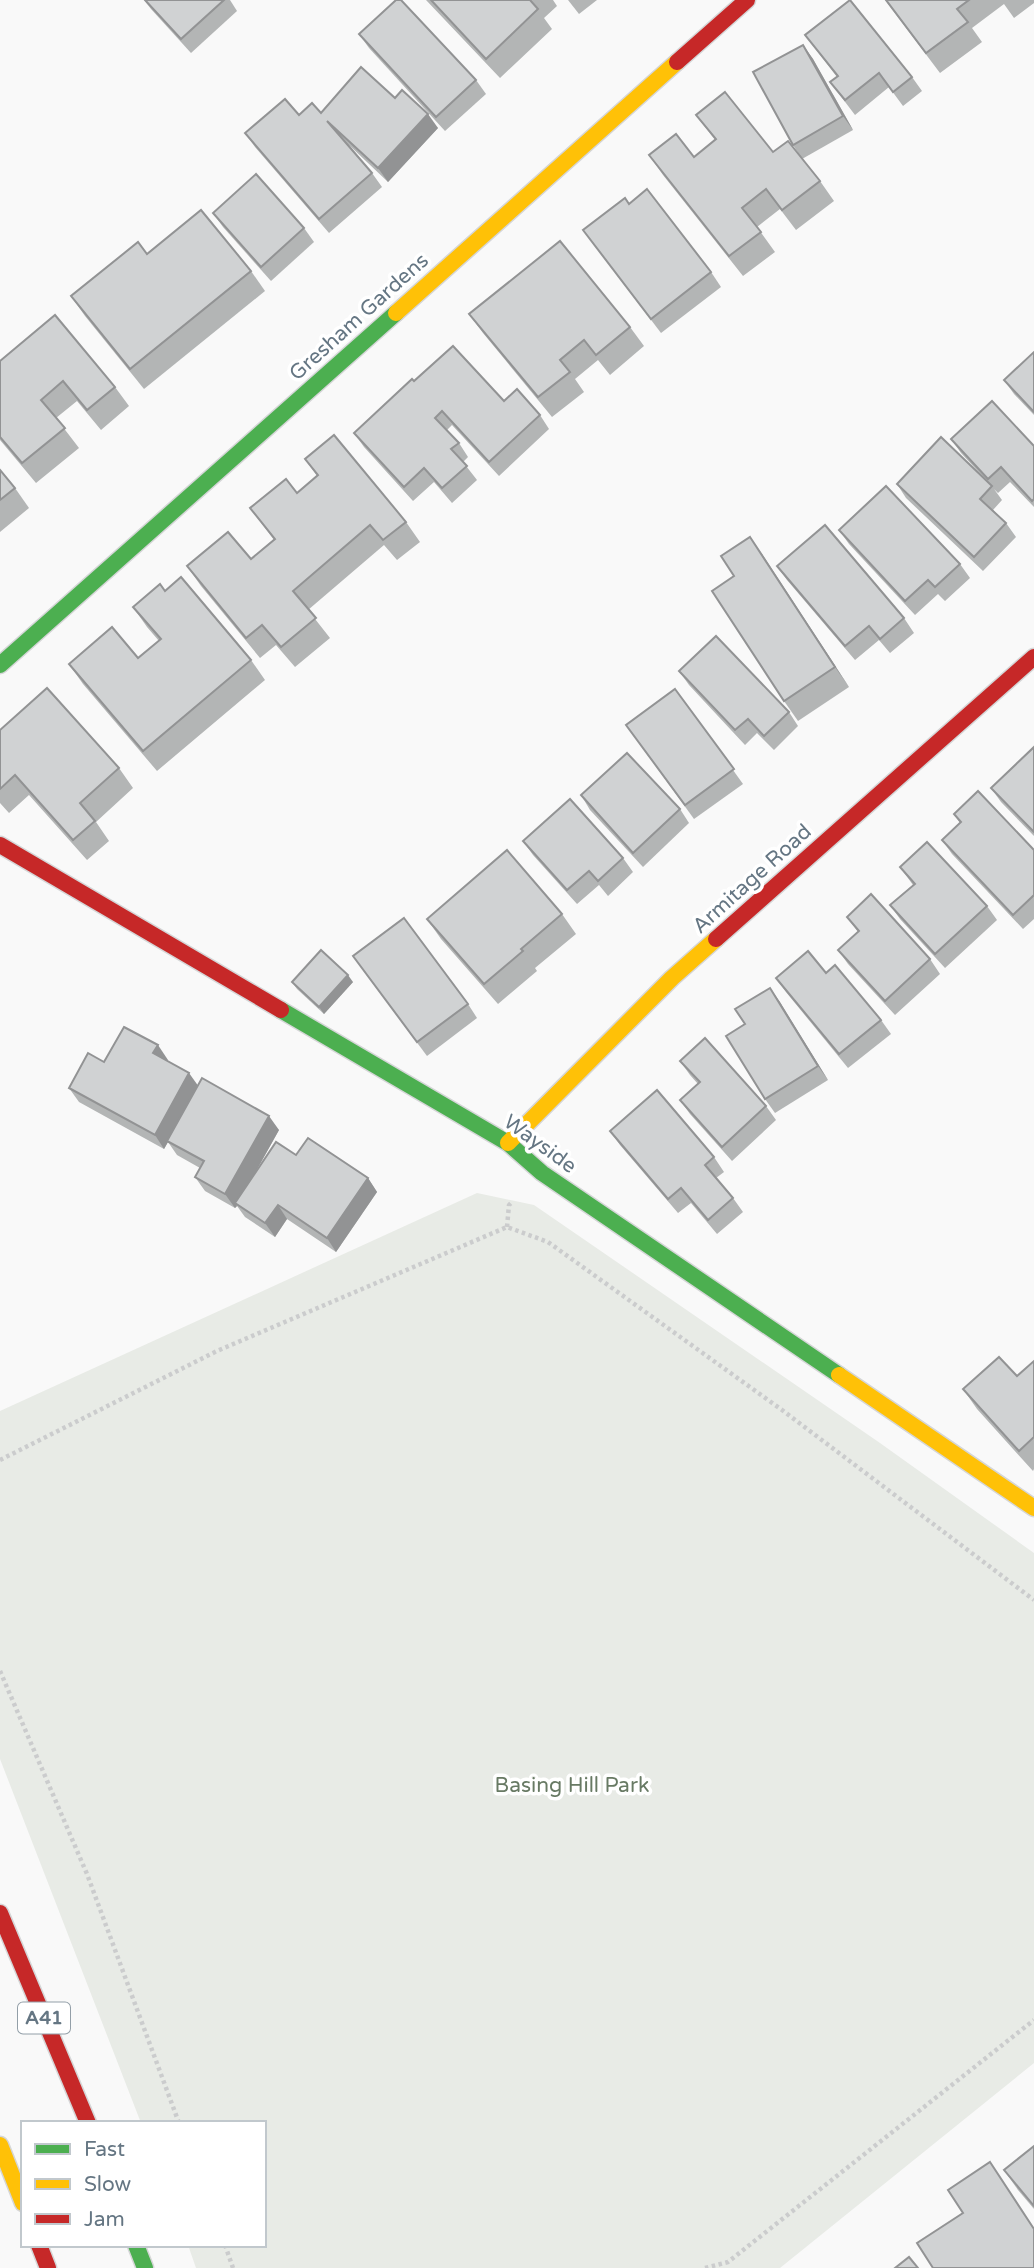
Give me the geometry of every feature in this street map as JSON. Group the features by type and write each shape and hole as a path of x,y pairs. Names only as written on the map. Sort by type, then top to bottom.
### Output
{"main road":[{"name":"Gresham Gardens","path":"0,665 747,0"},
{"name":"Armitage Road","path":"508,1143 672,978 1034,657"},
{"name":"Wayside","path":"0,845 508,1143 542,1173 1034,1508"},
{"name":"A41","path":"0,1913 87,2121"},
{"path":"0,2146 21,2198"},
{"path":"40,2247 48,2268"},
{"path":"137,2247 145,2268"}],"path":[{"path":"0,1460 217,1351 507,1227 548,1242 782,1410 1034,1600"},
{"path":"0,1671 87,1874 178,2121"},
{"path":"705,2268 728,2262 1034,2020"},
{"path":"226,2247 233,2268"}],"green space":[{"name":"Basing Hill Park","path":"477,1193 534,1205 880,1443 1034,1553 1034,2063 780,2268 196,2268 189,2247 266,2247 266,2121 140,2121 0,1759 0,1411"}],"building":[{"path":"145,0 224,0 181,39"},
{"path":"396,0 401,0 476,80 436,117 359,34"},
{"path":"431,0 530,0 538,9 486,59"},
{"path":"850,0 912,77 893,92 879,73 845,100 830,82 838,76 805,35"},
{"path":"886,0 969,0 957,9 968,22 926,53"},
{"path":"803,45 843,116 793,145 753,72"},
{"path":"361,67 395,98 402,90 428,114 378,168 327,121 372,173 319,219 245,133 285,99 299,115 312,103 321,113"},
{"path":"725,92 773,152 788,141 820,181 782,210 766,189 742,208 761,232 729,256 649,155 676,134 694,157 716,139 696,115"},
{"path":"256,174 304,228 261,267 213,213"},
{"path":"647,189 711,272 651,319 583,230 625,198 629,204"},
{"path":"201,210 251,271 130,369 71,296 138,242 147,254"},
{"path":"560,241 630,327 596,355 584,340 560,360 570,372 538,397 469,314"},
{"path":"55,315 115,387 87,410 63,381 41,400 65,428 22,463 0,437 0,361"},
{"path":"453,346 504,401 517,389 540,415 489,462 442,411 435,418 459,443 451,449 467,466 442,488 424,468 404,487 354,433 412,379 414,381"},
{"path":"1034,352 1034,412 1004,380"},
{"path":"992,401 1034,446 1032,501 1001,467 988,479 951,439"},
{"path":"334,435 406,522 383,540 370,525 293,591 316,618 281,647 262,625 246,638 187,566 228,532 251,559 275,539 250,508 286,479 297,493 318,475 305,459"},
{"path":"941,437 992,486 980,499 1006,523 974,557 897,484"},
{"path":"0,470 15,488 0,500"},
{"path":"886,486 960,564 935,587 928,580 905,601 839,530"},
{"path":"825,525 904,618 880,639 869,626 845,646 777,566"},
{"path":"750,537 835,667 784,701 712,591 734,576 721,556"},
{"path":"181,577 251,660 143,751 69,664 112,627 138,658 161,639 133,607 160,584 165,591"},
{"path":"716,636 789,712 764,736 748,719 735,730 679,671"},
{"path":"47,688 119,768 80,803 95,821 73,840 15,775 0,789 0,730"},
{"path":"675,689 734,769 685,805 626,725"},
{"path":"1034,747 1034,832 991,788"},
{"path":"627,753 680,809 633,853 581,795"},
{"path":"978,791 1034,850 1034,895 1013,915 942,840 961,822 954,814"},
{"path":"570,799 623,858 598,881 589,871 567,890 523,841"},
{"path":"927,842 987,906 935,954 890,905 915,884 900,867"},
{"path":"507,850 562,914 484,984 427,919"},
{"path":"871,894 930,959 885,1001 838,950 859,931 847,917"},
{"path":"404,918 468,1004 417,1042 353,956"},
{"path":"321,950 348,975 319,1007 292,982"},
{"path":"808,951 826,973 835,965 881,1020 839,1054 776,978"},
{"path":"770,988 818,1066 765,1099 726,1036 745,1024 735,1009"},
{"path":"124,1027 158,1045 153,1053 189,1073 155,1135 69,1088 88,1053 104,1062"},
{"path":"705,1038 766,1106 722,1147 680,1100 700,1082 680,1061"},
{"path":"202,1078 269,1116 225,1194 195,1177 204,1161 167,1141"},
{"path":"657,1090 714,1157 705,1165 733,1198 708,1220 681,1188 668,1199 610,1131"},
{"path":"308,1138 368,1178 327,1238 278,1205 265,1223 235,1203 276,1142 296,1155"},
{"path":"999,1357 1017,1376 1034,1361 1034,1437 1019,1451 963,1389"},
{"path":"1034,2146 1034,2206 1004,2170"},
{"path":"990,2162 1034,2229 1034,2268 933,2268 917,2243 963,2213 948,2190"},
{"path":"909,2257 918,2268 895,2268"}],"traffic: fast":[{"path":"0,665 396,313"},
{"path":"281,1010 508,1143 542,1173 839,1375"},
{"path":"137,2247 145,2268"}],"traffic: slow":[{"path":"396,313 677,62"},
{"path":"508,1143 672,978 716,939"},
{"path":"839,1375 1034,1508"},
{"path":"0,2145 21,2198"}],"traffic: jam":[{"path":"677,62 747,0"},
{"path":"716,939 1034,657"},
{"path":"0,845 281,1010"},
{"path":"0,1913 87,2121"},
{"path":"40,2247 48,2268"}]}
